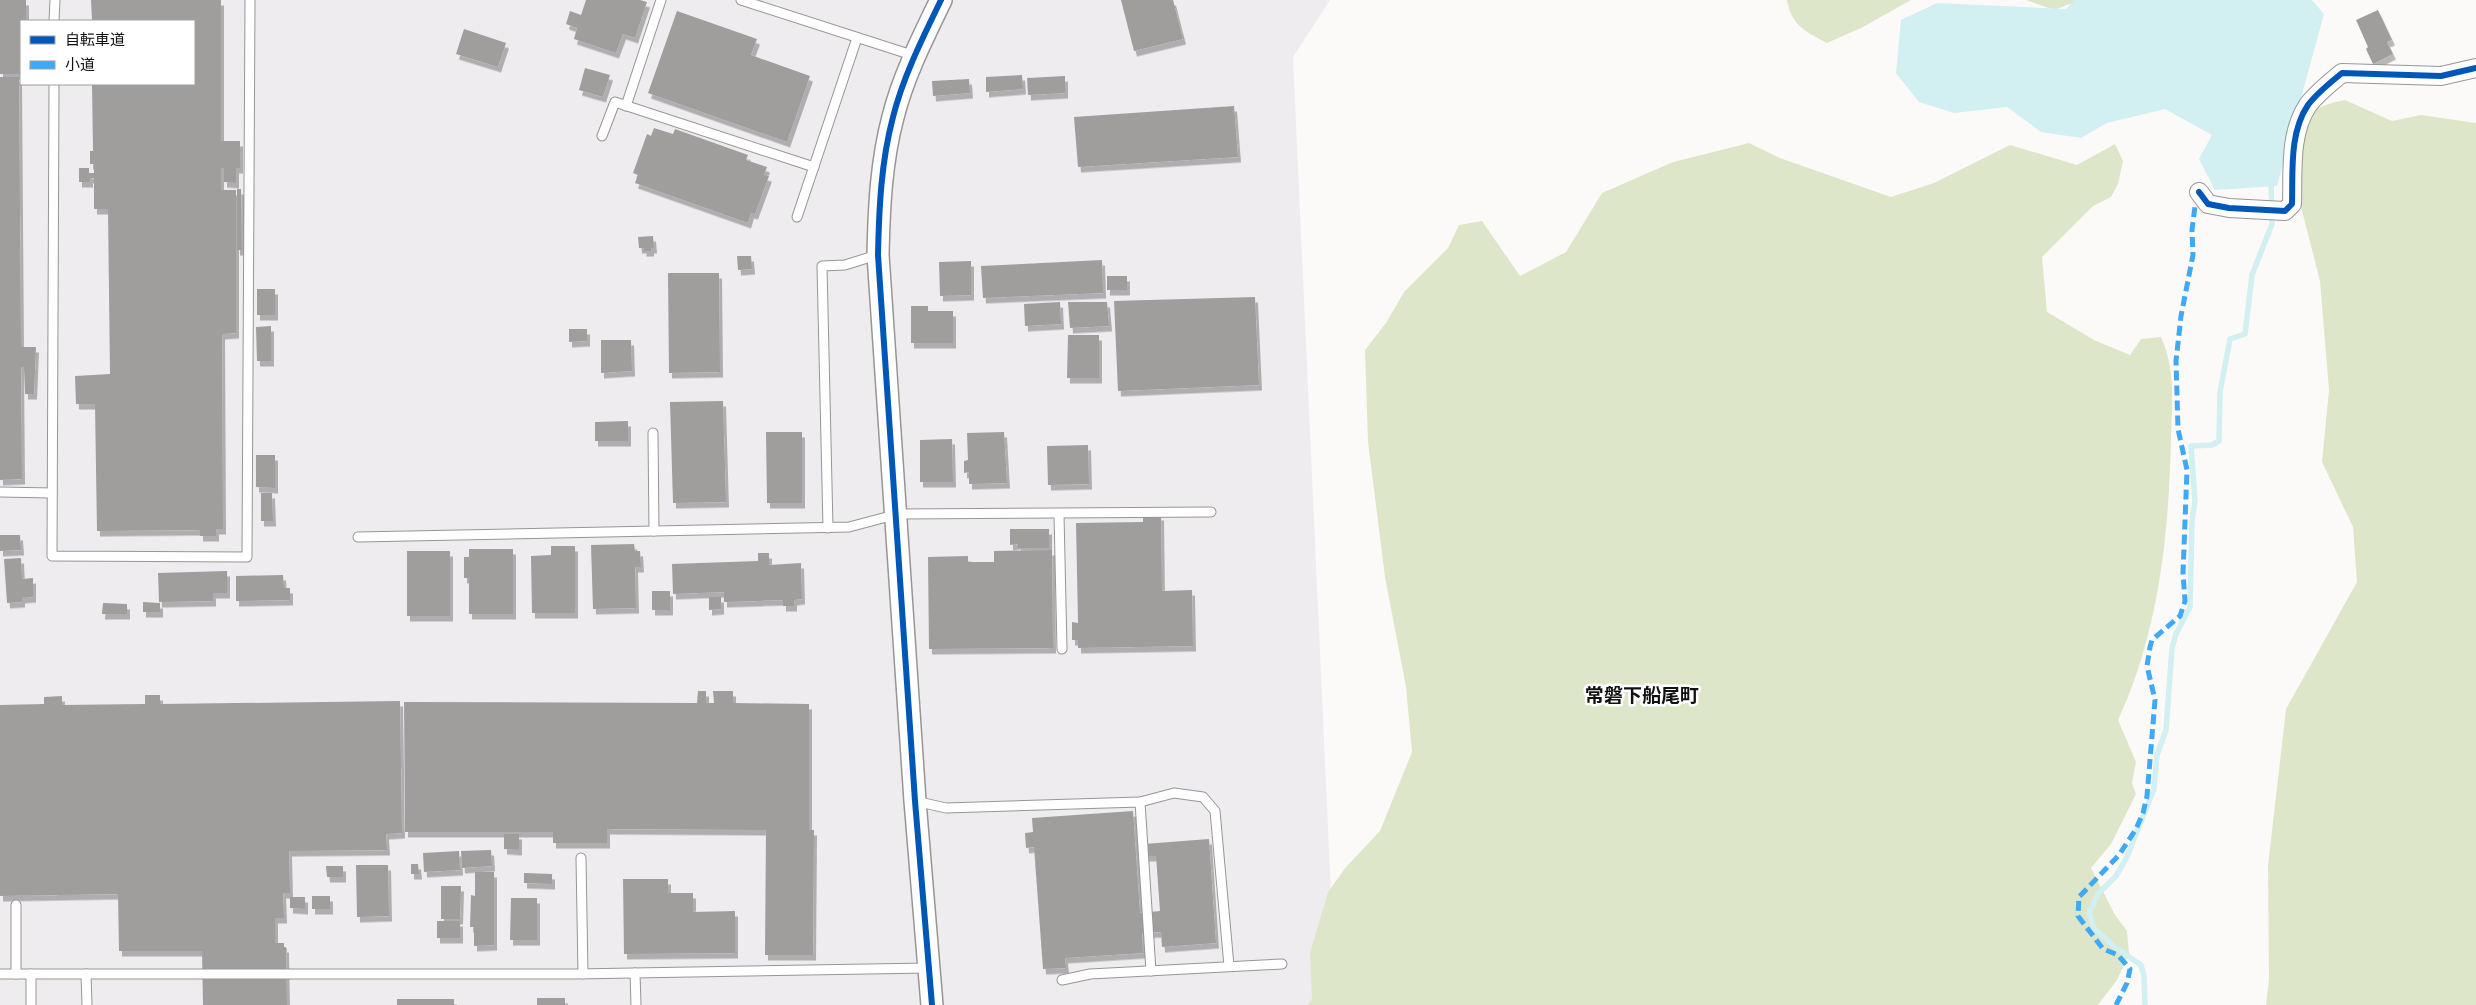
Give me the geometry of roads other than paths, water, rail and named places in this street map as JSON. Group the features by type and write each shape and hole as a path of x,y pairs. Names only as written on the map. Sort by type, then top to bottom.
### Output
{"street":[{"path":"932,1005 915,801 898,514 878,255 880,194 893,117 915,56 941,0"},
{"path":"2198,192 2208,204 2229,208 2285,211 2292,204 2295,135 2306,108 2317,94 2342,73 2441,76 2476,68"}],"lane":[{"path":"54,20 55,0"},
{"path":"54,85 52,556 247,557 250,0"},
{"path":"626,106 661,0"},
{"path":"742,0 915,56"},
{"path":"797,217 857,38"},
{"path":"602,136 614,102 814,168"},
{"path":"828,528 822,266 845,266 878,255"},
{"path":"653,433 654,531"},
{"path":"0,492 52,493"},
{"path":"358,537 849,528 898,514 1211,512"},
{"path":"1059,514 1062,648"},
{"path":"915,801 946,808 1140,802 1174,793 1202,797 1215,811 1229,966"},
{"path":"1140,802 1151,971"},
{"path":"581,858 583,974"},
{"path":"16,905 16,974"},
{"path":"1062,980 1090,974 1282,964"},
{"path":"0,974 583,974 930,968"},
{"path":"635,973 636,1005"},
{"path":"31,974 31,1005"},
{"path":"86,974 87,1005"}],"water":[{"path":"2074,0 2312,0 2324,14 2277,186 2215,190 2199,159 2212,135 2165,109 2107,123 2081,138 2041,132 2007,107 1954,113 1919,102 1896,73 1901,20 1937,3 2066,9"}],"waterway":[{"path":"2145,1005 2144,976 2141,965 2116,948 2094,928 2089,913 2098,894 2116,876 2127,857 2154,789 2157,755 2166,730 2172,648 2176,634 2190,607 2192,521 2195,501 2191,446 2212,445 2219,441 2220,392 2230,339 2245,334 2252,275 2272,224 2271,181"}],"district":[{"name":"常磐下船尾町","path":"1642,695"}]}
